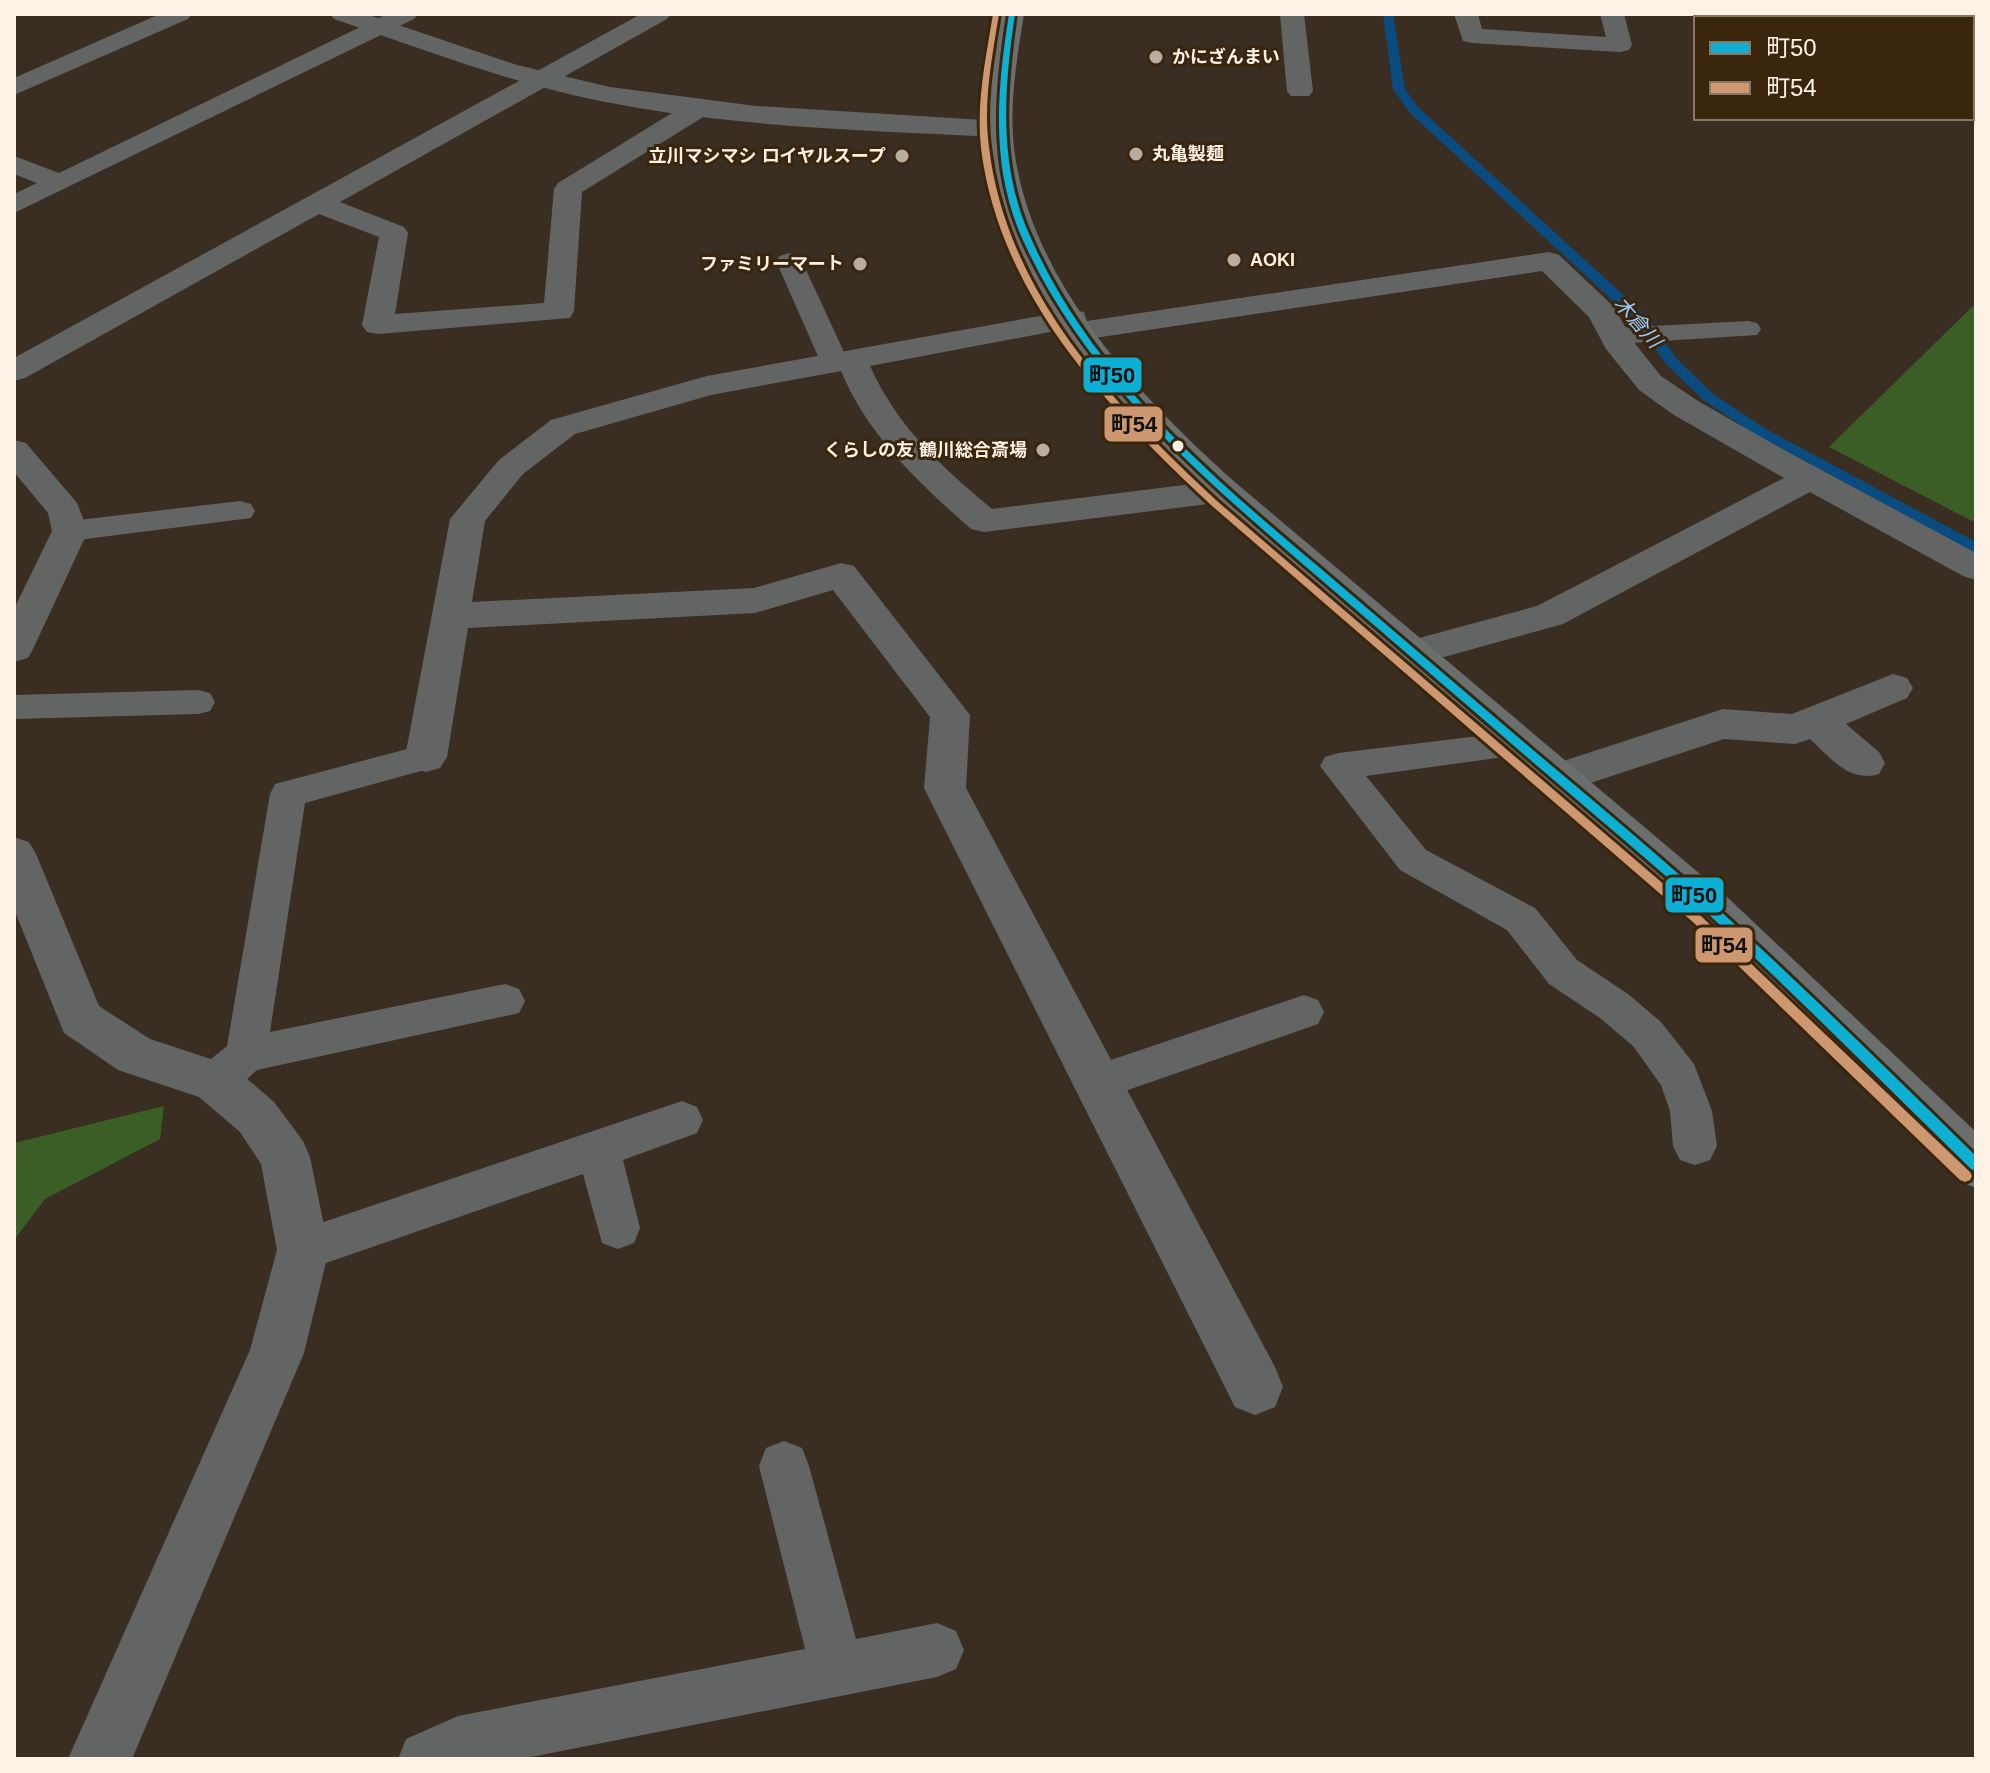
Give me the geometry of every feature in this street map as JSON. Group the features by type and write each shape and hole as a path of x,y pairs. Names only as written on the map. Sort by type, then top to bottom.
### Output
{"main road":[{"path":"1012,14 1001,89 1003,165 1025,232 1042,270 1100,360 1158,429 1224,491 1415,652 1721,919 1976,1165"}],"street":[{"path":"14,87 180,14"},
{"path":"342,14 543,79 609,95 699,108 814,119 1000,129"},
{"path":"14,205 406,14"},
{"path":"14,371 659,14"},
{"path":"1292,14 1300,91"},
{"path":"1466,14 1472,36 1620,45 1612,14"},
{"path":"318,203 394,233 378,325 559,311 568,189 699,108"},
{"path":"14,164 60,183"},
{"path":"426,757 468,519 511,467 563,427 707,386 844,361 1077,325 1549,261 1624,335 1650,383 1686,408 1976,568"},
{"path":"844,361 870,402 915,459 984,521 1224,491"},
{"path":"14,649 70,531 65,511 19,462"},
{"path":"1415,652 1550,615 1810,478"},
{"path":"449,616 755,600 841,575 950,715 945,788 1255,1387"},
{"path":"1560,778 1723,724 1795,729 1893,688"},
{"path":"1816,721 1864,763"},
{"path":"14,854 81,1019 135,1055 230,1068 257,1117 285,1157 303,1250 277,1353 100,1759"}],"lane":[{"path":"789,261 844,361"},
{"path":"1624,335 1748,329"},
{"path":"70,531 240,511"},
{"path":"14,707 198,702"},
{"path":"1521,744 1338,766 1413,860 1521,919 1563,972 1614,1006 1647,1034 1679,1077 1691,1111 1695,1146"},
{"path":"426,757 288,794 230,1068 505,1001"},
{"path":"1099,1082 1304,1012"},
{"path":"303,1250 682,1120"},
{"path":"598,1148 618,1228"},
{"path":"784,1466 837,1668"},
{"path":"426,1759 458,1744 937,1650"}],"green space":[{"path":"1976,303 1976,523 1829,447"},
{"path":"164,1106 160,1139 45,1199 14,1240 14,1143"}],"waterway":[{"name":"木倉川","path":"1388,14 1399,89 1413,109 1642,320 1671,361 1708,397 1761,432 1976,549"}],"transit line":[{"name":"町54","path":"996,14 984,113 985,147 994,199 1012,249 1037,297 1067,344 1101,388 1176,468 1214,503 1698,920 1965,1176"},
{"name":"町50","path":"1012,14 1004,71 1002,127 1008,182 1015,209 1051,287 1080,333 1113,376 1149,417 1228,494 1710,909 1976,1165"}],"place":[{"name":"かにざんまい","path":"1156,57"},
{"name":"丸亀製麺","path":"1136,154"},
{"name":"立川マシマシ ロイヤルスープ","path":"902,156"},
{"name":"AOKI","path":"1234,260"},
{"name":"ファミリーマート","path":"860,264"},
{"name":"くらしの友 鶴川総合斎場","path":"1043,450"}]}
